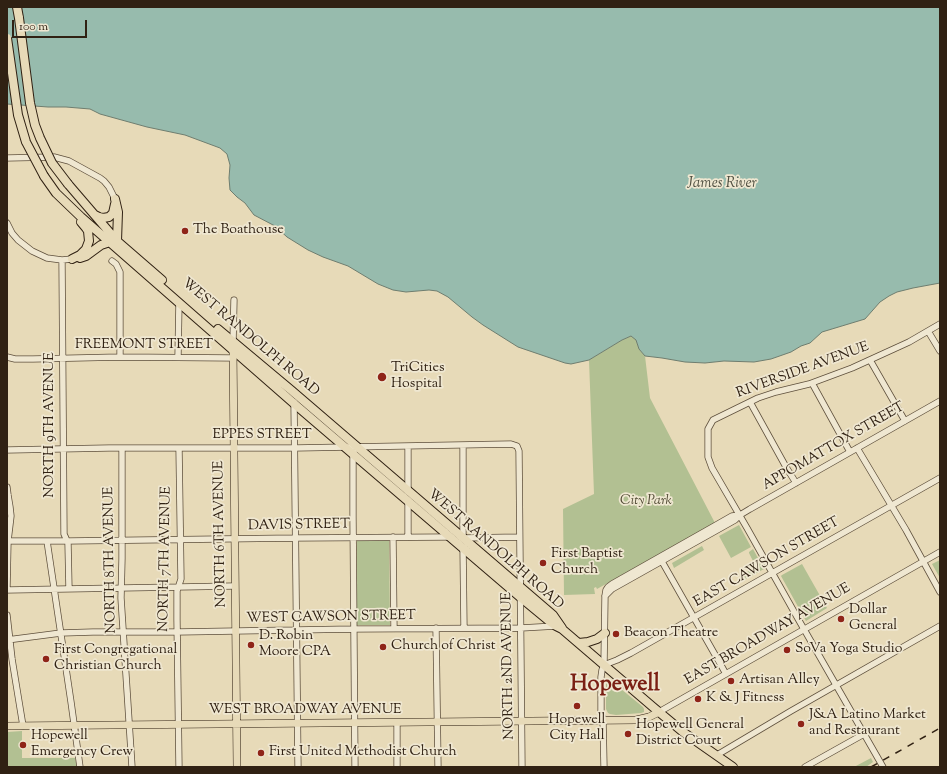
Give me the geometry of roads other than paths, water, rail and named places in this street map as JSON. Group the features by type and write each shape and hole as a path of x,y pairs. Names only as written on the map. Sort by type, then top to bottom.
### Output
{"highway":[{"name":"WEST RANDOLPH ROAD","path":"18,7 30,103 40,138 52,163 114,242 178,302 294,404 345,447 355,450 408,490 553,615 559,626"},
{"name":"WEST RANDOLPH ROAD","path":"7,38 18,115 26,142 44,176 56,193 114,242 233,350 291,390 408,501 520,597 559,626 683,732 733,767"},
{"path":"56,193 62,205 84,225 89,234 89,241 86,249 80,255 72,259"},
{"path":"93,214 103,218 112,215 115,199"},
{"path":"72,259 83,257 98,246 114,242 118,212 115,199"},
{"path":"579,643 597,639 605,633"}],"main road":[{"name":"NORTH 6TH AVENUE","path":"233,350 237,767"},
{"name":"EAST BROADWAY AVENUE","path":"603,720 636,720 649,717 659,712"},
{"name":"WEST BROADWAY AVENUE","path":"7,726 438,723 603,720"}],"street":[{"path":"7,158 54,157 69,161 104,181 115,199"},
{"path":"7,223 12,233 18,240 32,252 47,258 62,260 72,259"},
{"name":"NORTH 9TH AVENUE","path":"62,260 64,534 68,541 69,589"},
{"path":"112,261 116,264 120,272 120,357"},
{"name":"NORTH 6TH AVENUE","path":"233,350 234,300"},
{"path":"178,302 178,358"},
{"name":"RIVERSIDE AVENUE","path":"740,515 712,468 708,457 708,429 713,420 758,398 812,383 852,368 909,342 940,324"},
{"path":"928,331 940,351"},
{"name":"FREEMONT STREET","path":"7,356 15,359 120,357 178,358 233,350"},
{"path":"870,360 905,421"},
{"path":"812,383 850,452"},
{"path":"291,390 294,404 298,767"},
{"name":"APPOMATTOX STREET","path":"605,633 605,596 608,587 612,584 735,520 740,515 940,401"},
{"path":"750,402 796,483"},
{"name":"NORTH 2ND AVENUE","path":"463,445 511,444 517,446 519,451 522,767"},
{"path":"355,767 353,538 355,450 408,446 463,445 464,628"},
{"path":"408,446 408,537"},
{"name":"EPPES STREET","path":"7,451 122,448 345,447"},
{"name":"NORTH 8TH AVENUE","path":"122,448 121,588 132,767"},
{"name":"NORTH 7TH AVENUE","path":"179,448 180,579 177,591 179,767"},
{"path":"857,448 892,506 940,592"},
{"name":"EAST CAWSON STREET","path":"604,665 631,653 694,618 940,478"},
{"path":"7,487 11,516 8,541 7,589 235,586"},
{"path":"740,515 883,767"},
{"path":"393,537 394,629"},
{"name":"DAVIS STREET","path":"8,541 519,537"},
{"path":"47,541 80,767"},
{"name":"EAST BROADWAY AVENUE","path":"659,712 940,552"},
{"path":"661,559 726,674"},
{"path":"7,615 8,640 23,726"},
{"name":"WEST CAWSON STREET","path":"8,640 61,633 520,628 559,626"},
{"path":"717,755 940,626"},
{"path":"436,628 438,767"},
{"path":"604,767 601,677 604,665 605,633"},
{"path":"397,723 397,767"},
{"path":"806,767 864,734"}],"water":[{"name":"James River","path":"7,7 940,7 940,283 897,292 880,302 865,319 822,332 810,343 771,359 754,362 724,361 705,363 685,362 645,356 639,349 636,340 631,336 589,360 571,364 565,363 518,347 483,325 448,297 437,291 429,290 406,292 393,290 378,284 348,266 308,250 287,237 275,226 254,215 245,203 230,190 230,165 227,154 220,148 185,135 147,127 100,114 90,109 7,104"}],"railway":[{"path":"871,767 940,728"}],"place":[{"name":"The Boathouse","path":"185,231"},
{"name":"TriCities Hospital","path":"382,377"},
{"name":"First Baptist Church","path":"543,563"},
{"name":"Dollar General","path":"841,619"},
{"name":"Beacon Theatre","path":"616,634"},
{"name":"D. Robin Moore CPA","path":"251,645"},
{"name":"Church of Christ","path":"383,647"},
{"name":"SoVa Yoga Studio","path":"787,650"},
{"name":"First Congregational Christian Church","path":"46,659"},
{"name":"Artisan Alley","path":"731,681"},
{"name":"K & J Fitness","path":"698,699"},
{"name":"Hopewell City Hall","path":"577,706"},
{"name":"J&A Latino Market and Restaurant","path":"801,724"},
{"name":"Hopewell General District Court","path":"628,734"},
{"name":"Hopewell Emergency Crew","path":"23,745"},
{"name":"First United Methodist Church","path":"261,753"}],"district":[{"name":"Hopewell","path":"615,686"}],"park label":[{"name":"City Park","path":"646,502"}]}
